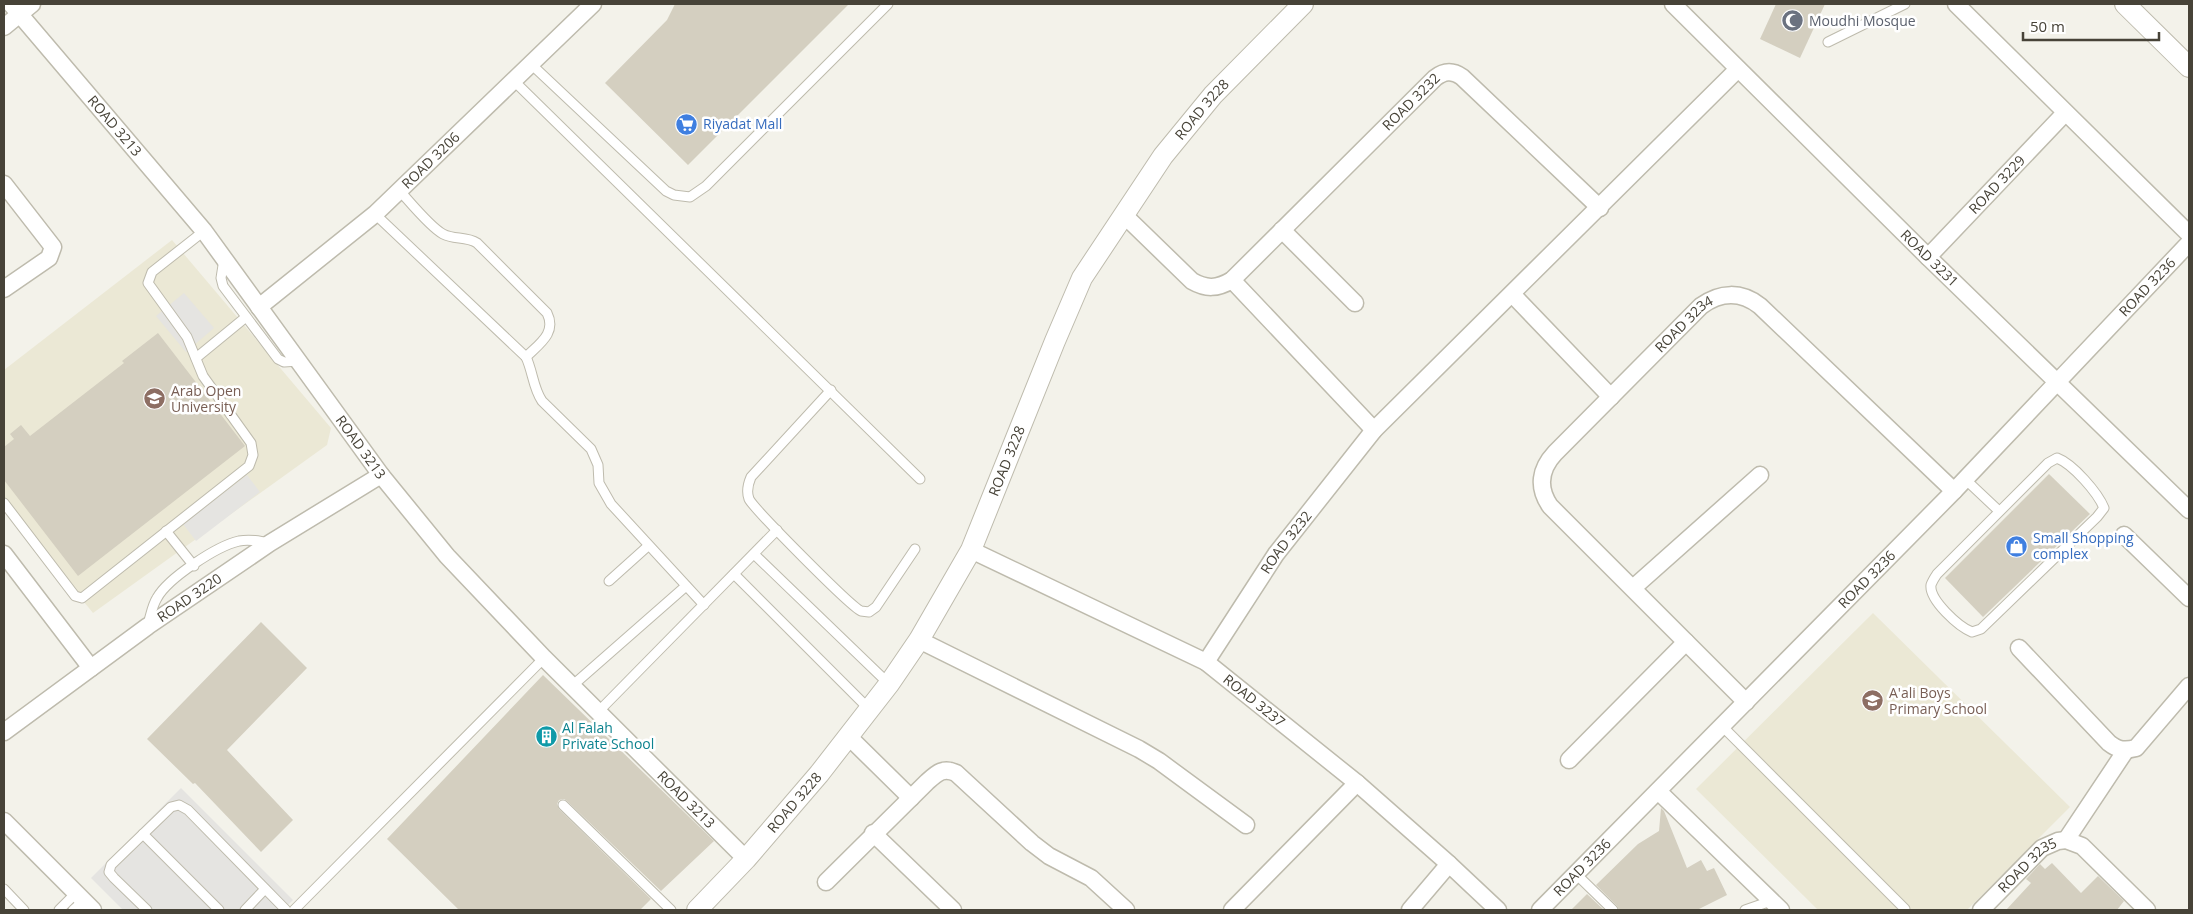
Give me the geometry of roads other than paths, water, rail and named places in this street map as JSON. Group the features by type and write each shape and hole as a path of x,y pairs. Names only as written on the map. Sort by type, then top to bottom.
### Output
{"street":[{"name":"ROAD 3206","path":"260,307 375,214 593,4"},
{"name":"ROAD 3228","path":"709,906 849,737 919,640 971,550 1082,278 1163,156 1213,95 1303,4"},
{"name":"ROAD 3231","path":"1673,4 1928,257 2189,510"},
{"path":"1956,4 2189,234"},
{"path":"2125,4 2189,67"},
{"path":"4,27 21,7"},
{"name":"ROAD 3213","path":"21,7 204,231 381,475 448,556 544,658 746,859"},
{"name":"ROAD 3232","path":"1206,662 1276,554 1374,430 1600,208 1738,68"},
{"name":"ROAD 3232","path":"1124,216 1192,281 1201,286 1212,288 1222,285 1232,280 1434,78 1445,72 1462,77 1600,208"},
{"name":"ROAD 3229","path":"1928,257 2066,113"},
{"path":"4,184 53,248 49,258 4,289"},
{"path":"1282,230 1354,303"},
{"name":"ROAD 3236","path":"1540,910 1959,485 2189,243"},
{"path":"1232,280 1374,430"},
{"path":"1512,294 1611,397"},
{"name":"ROAD 3234","path":"1746,702 1550,506 1542,488 1541,478 1548,460 1701,306 1719,296 1740,295 1750,298 1760,306 1959,485"},
{"name":"ROAD 3220","path":"4,732 148,626 270,543 381,475"},
{"path":"1633,588 1760,475"},
{"path":"2124,535 2189,598"},
{"name":"ROAD 3237","path":"971,550 1206,662 1357,783 1498,910"},
{"path":"4,554 91,668"},
{"path":"919,640 1139,749 1159,761 1246,825"},
{"path":"1568,760 1686,642"},
{"path":"2018,648 2108,743 2116,749 2136,748 2189,686"},
{"path":"849,737 911,798"},
{"path":"2066,840 2126,750"},
{"path":"826,882 873,833 938,772 944,770 956,773 1032,843 1049,856 1091,878 1126,910"},
{"path":"1232,910 1357,783"},
{"path":"1658,791 1776,905"},
{"path":"4,821 81,904"},
{"path":"873,833 953,910"},
{"name":"ROAD 3235","path":"1981,910 2042,848 2058,841 2066,840 2082,846 2147,910"},
{"path":"1410,910 1449,864"}],"lane":[{"path":"530,64 666,191 674,196 690,197 706,186 888,4"},
{"path":"1828,42 1905,4"},
{"path":"514,81 920,479"},
{"path":"399,190 438,231 452,238 466,238 477,243 546,313 549,319 550,331 526,357"},
{"path":"375,214 526,357 531,367 537,394 591,449 598,465 600,483 604,494 619,514 704,605"},
{"path":"4,503 78,598 86,597 166,531 245,470 252,460 251,443 203,376 188,337 148,283 148,277 152,272 204,231"},
{"path":"224,259 221,278 224,286 246,317 278,359 284,362 299,361"},
{"path":"196,358 246,317"},
{"path":"831,390 751,477 748,483 749,498 752,504 861,611 869,612 876,607 915,550"},
{"path":"2057,458 2066,461 2100,498 2104,508 1982,629 1972,632 1963,629 1934,599 1931,585 1937,574 1999,511 2048,463 2057,458"},
{"path":"1959,485 1999,511"},
{"path":"598,712 777,530"},
{"path":"166,531 194,566"},
{"path":"148,626 154,605 161,592 174,579 216,551 238,542 260,540 270,543"},
{"path":"609,581 648,546"},
{"path":"754,554 889,684"},
{"path":"734,574 870,710"},
{"path":"572,686 686,586"},
{"path":"294,910 544,658"},
{"path":"1722,726 1905,909"},
{"path":"147,910 109,872 111,865 171,807 179,805 188,810 286,910"},
{"path":"563,805 671,910"},
{"path":"143,834 219,910"},
{"path":"1576,874 1613,910"},
{"path":"4,889 24,910"},
{"path":"245,910 265,889"},
{"path":"59,910 81,904"},
{"path":"1745,910 1776,905"}],"place":[{"name":"Moudhi Mosque","path":"1793,21"},
{"name":"Riyadat Mall","path":"687,124"},
{"name":"Arab Open University","path":"155,399"},
{"name":"Small Shopping complex","path":"2017,546"},
{"name":"A'ali Boys Primary School","path":"1873,701"},
{"name":"Al Falah Private School","path":"546,736"}]}
